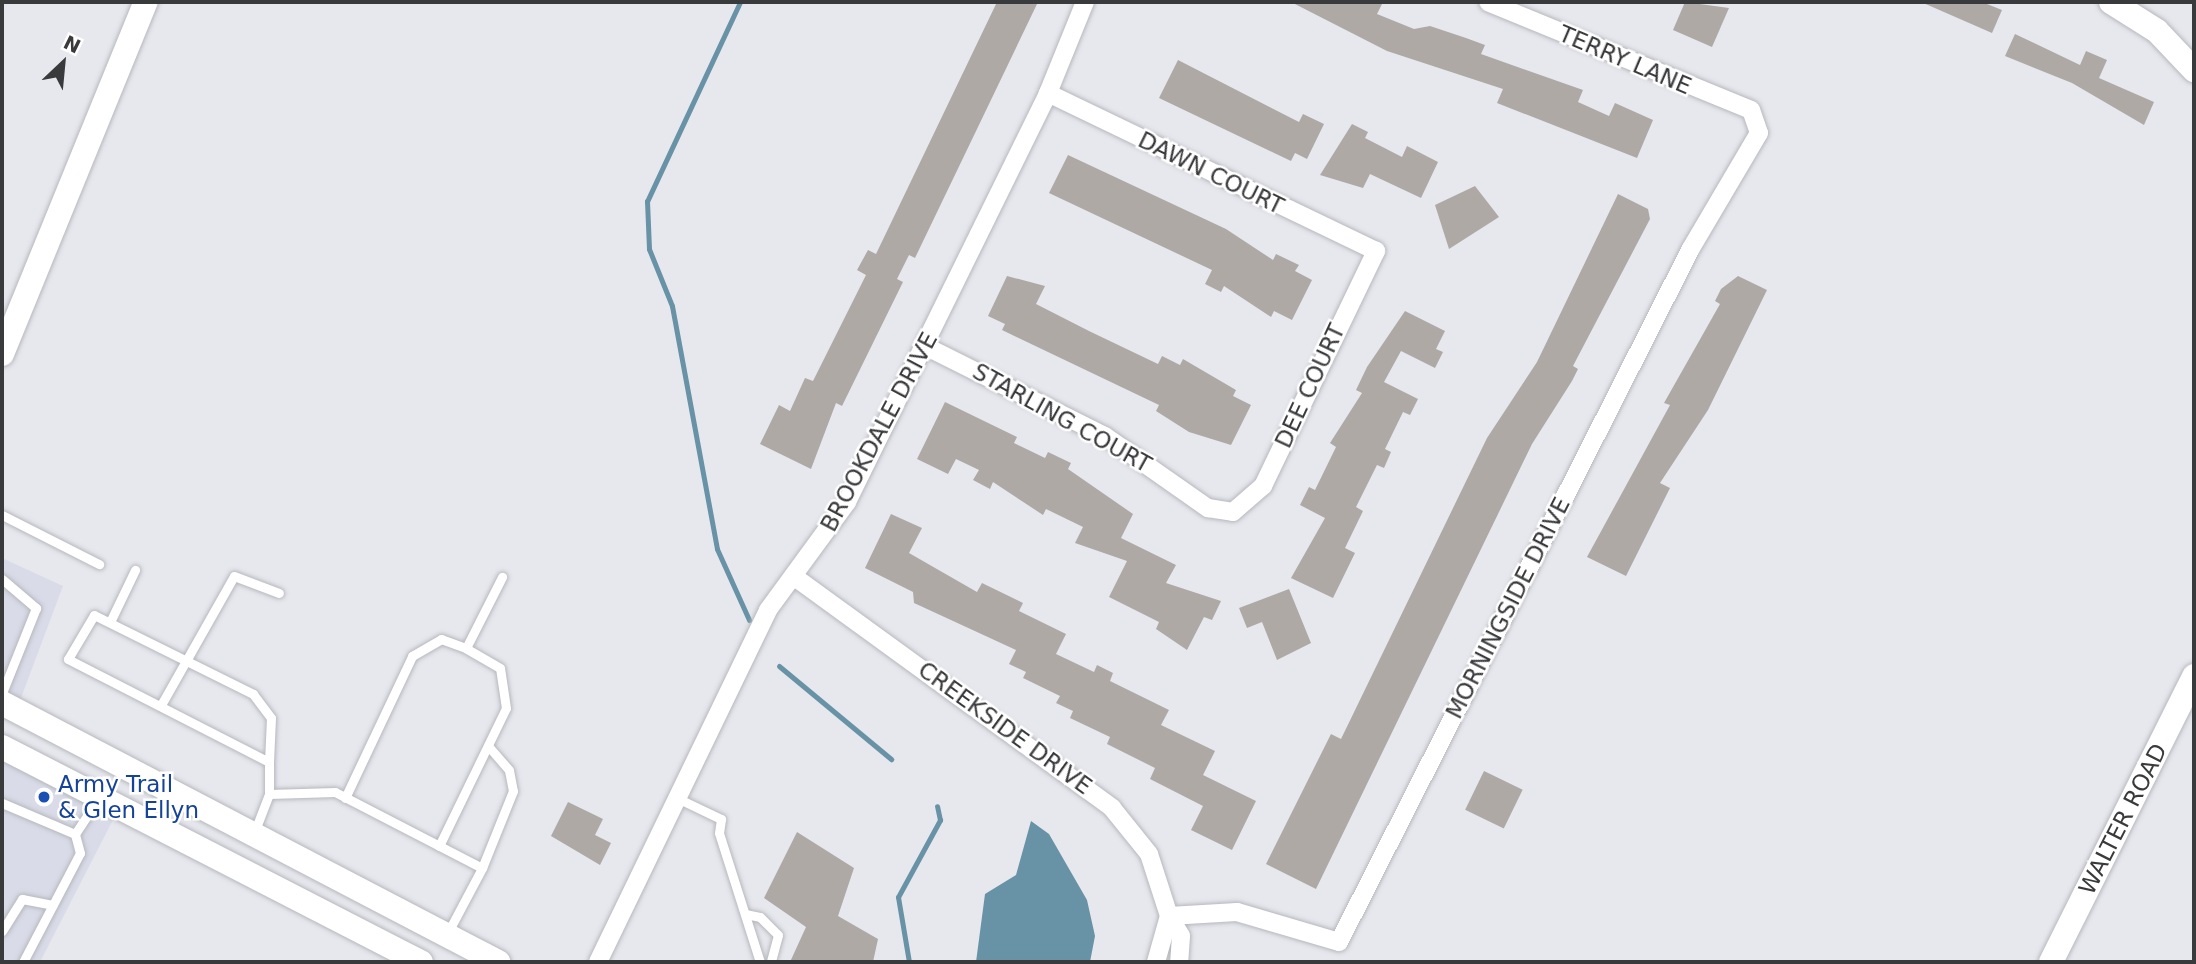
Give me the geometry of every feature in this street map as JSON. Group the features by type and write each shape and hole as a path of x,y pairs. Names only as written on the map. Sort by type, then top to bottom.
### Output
{"main road":[{"path":"2,354 146,2"},
{"path":"2111,2 2157,31 2194,70"},
{"name":"WALTER ROAD","path":"2051,962 2194,676"},
{"path":"2,703 498,962"},
{"path":"2,747 421,962"}],"street":[{"name":"BROOKDALE DRIVE","path":"598,962 768,610 796,578 847,502 1048,93 1085,2"},
{"name":"TERRY LANE","path":"1488,2 1742,106 1759,121"},
{"name":"DAWN COURT","path":"1048,93 1376,251"},
{"name":"MORNINGSIDE DRIVE","path":"1168,916 1237,912 1339,942 1689,250 1759,133 1759,121"},
{"name":"DEE COURT","path":"1233,512 1263,486 1376,251"},
{"name":"STARLING COURT","path":"925,346 1105,436 1208,508 1233,512"},
{"name":"CREEKSIDE DRIVE","path":"796,578 1112,808 1149,854 1168,916 1181,936 1179,962"},
{"path":"1156,962 1168,916"}],"lane":[{"path":"2,515 99,564"},
{"path":"110,622 135,570"},
{"path":"161,705 233,576 279,593"},
{"path":"466,648 502,577"},
{"path":"2,579 36,608 2,693"},
{"path":"254,835 269,794 271,718 253,694 187,657 94,615 68,659 269,762"},
{"path":"345,798 412,656 441,639 466,648 500,668 506,708 439,846"},
{"path":"446,935 482,868 513,791 509,770 489,747"},
{"path":"269,794 335,792 482,868"},
{"path":"23,962 80,853 75,834 99,798"},
{"path":"677,798 721,819 719,833 760,962"},
{"path":"2,803 75,834"},
{"path":"2,932 22,899 52,905"},
{"path":"745,914 760,917 778,935 771,962"}],"shaded area":[{"path":"2,558 63,586 18,706 2,695"},
{"path":"2,752 116,814 40,962 2,962"}],"water":[{"path":"1031,821 1049,834 1087,900 1095,936 1090,962 976,962 985,894 1016,875"}],"building":[{"path":"997,2 1038,2 915,258 909,255 897,279 903,282 842,406 836,403 811,469 760,444 779,405 790,411 805,378 813,381 866,275 857,270 868,250 876,254"},
{"path":"1291,2 1383,2 1377,14 1414,29 1430,26 1485,45 1481,54 1583,90 1578,102 1609,116 1615,103 1653,120 1637,158 1497,103 1503,89 1387,51"},
{"path":"1685,2 1729,8 1712,47 1673,30"},
{"path":"1921,2 1982,2 2002,10 1992,33"},
{"path":"2015,34 2080,65 2086,51 2107,60 2099,78 2154,102 2144,125 2072,83 2005,56"},
{"path":"1178,60 1299,122 1303,114 1324,124 1307,159 1295,153 1291,161 1159,98"},
{"path":"1352,124 1368,132 1365,138 1402,157 1407,146 1438,162 1421,198 1370,174 1363,188 1320,175"},
{"path":"1068,155 1226,229 1273,260 1276,254 1299,265 1295,271 1312,280 1292,320 1274,311 1271,317 1224,286 1221,292 1205,284 1212,270 1049,193"},
{"path":"1475,186 1499,217 1449,249 1435,205"},
{"path":"1618,194 1648,209 1650,219 1573,366 1578,369 1572,381 1532,444 1316,889 1266,864 1331,734 1341,739 1487,438 1537,362"},
{"path":"1007,276 1045,286 1036,304 1089,331 1158,364 1162,356 1180,365 1183,359 1236,390 1233,396 1251,405 1231,445 1189,432 1156,411 1159,405 1002,330 1005,324 988,316"},
{"path":"1738,276 1767,290 1708,410 1660,483 1670,488 1626,576 1587,557 1670,405 1664,403 1720,304 1715,301 1721,289"},
{"path":"1405,311 1445,331 1436,349 1443,352 1435,368 1401,351 1384,382 1418,399 1410,415 1403,412 1385,449 1391,452 1384,468 1377,465 1356,507 1363,511 1345,548 1355,553 1333,598 1291,578 1325,518 1300,505 1309,487 1315,490 1336,447 1330,443 1362,393 1356,390 1367,367"},
{"path":"945,402 1017,437 1014,443 1045,458 1048,452 1071,463 1068,469 1133,514 1121,538 1176,565 1166,583 1221,601 1212,620 1204,617 1187,650 1156,629 1159,622 1109,597 1127,561 1075,543 1083,527 1046,509 1043,515 993,482 990,489 973,480 979,470 956,459 948,474 917,459"},
{"path":"891,514 922,528 909,553 977,592 982,583 1023,603 1019,611 1066,634 1056,654 1094,672 1097,665 1113,673 1110,681 1169,710 1161,725 1215,751 1203,775 1256,801 1232,850 1191,830 1203,806 1150,779 1155,768 1107,744 1110,737 1070,718 1073,711 1056,703 1060,696 1023,678 1026,672 1009,664 1016,650 914,603 913,592 865,568"},
{"path":"1289,589 1311,643 1277,660 1262,622 1247,628 1239,608"},
{"path":"1484,771 1523,790 1504,828 1465,810"},
{"path":"568,802 603,819 595,835 611,843 600,865 551,836"},
{"path":"797,832 854,868 838,916 878,939 873,962 790,962 806,927 764,898"}],"waterway":[{"path":"740,2 647,201 649,249 672,306 717,549 749,620"},
{"path":"779,666 891,759"},
{"path":"909,962 898,897 940,820 937,806"}],"place":[{"name":"Army Trail & Glen Ellyn","path":"44,797"}]}
